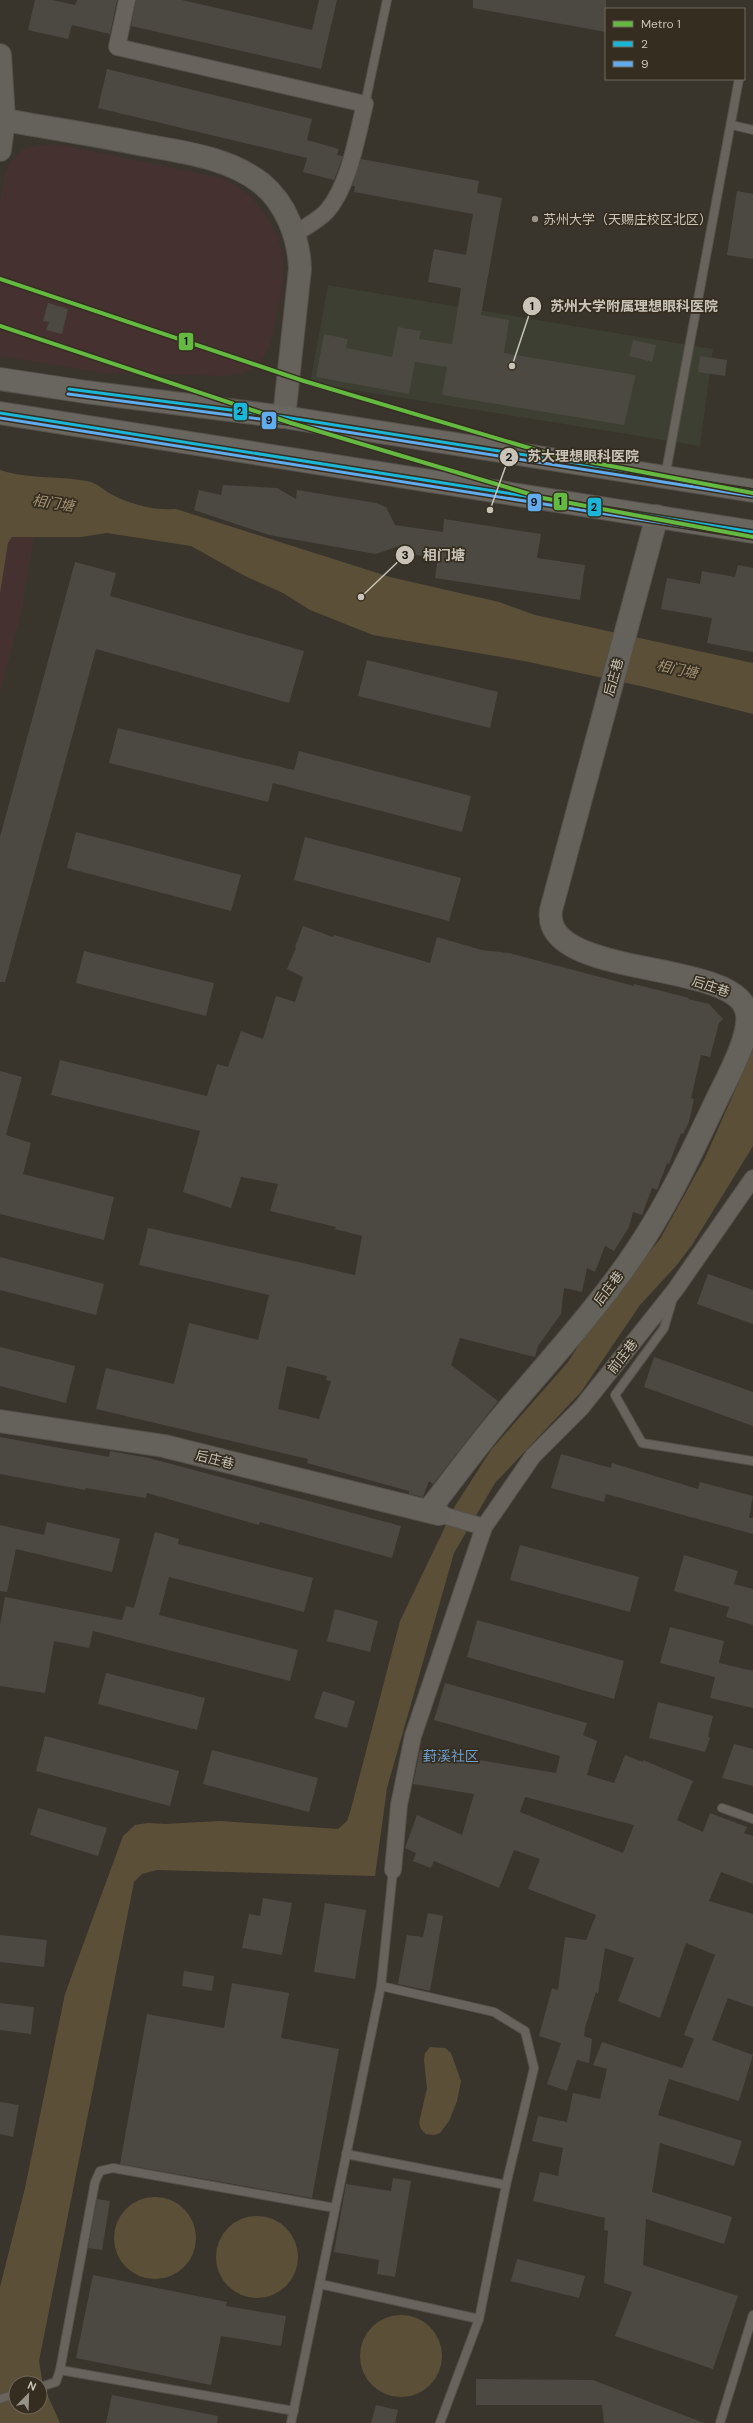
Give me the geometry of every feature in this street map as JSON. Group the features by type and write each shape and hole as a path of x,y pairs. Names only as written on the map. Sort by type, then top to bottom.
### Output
{"main road":[{"path":"0,379 86,392 284,417 753,490"},
{"path":"0,413 753,532"}],"street":[{"path":"126,0 117,47 365,104 352,155 339,191 327,211 294,234"},
{"path":"0,55 2,119 0,150"},
{"path":"2,119 163,148 207,158 234,168 254,179 271,193 285,214 294,234 300,269 284,417"},
{"name":"后庄巷","path":"434,1513 495,1426 572,1336 641,1244 665,1205 691,1155 730,1071 748,1024 746,1009 732,992 680,976 585,952 562,940 554,931 550,922 551,910 657,516"},
{"name":"前庄巷","path":"392,1870 399,1805 413,1736 484,1528 533,1456 581,1408 675,1290 753,1178"},
{"name":"后庄巷","path":"0,1421 164,1446 434,1513 484,1528"}],"lane":[{"path":"365,104 387,0"},
{"path":"665,477 732,125 739,80"},
{"path":"732,125 753,130"},
{"path":"675,1290 664,1328 615,1395 642,1443 753,1461"},
{"path":"722,1808 753,1819"},
{"path":"291,2423 381,1986 392,1870"},
{"path":"381,1986 494,2012 525,2031 534,2068 506,2185 479,2318 440,2423"},
{"path":"346,2154 506,2185"},
{"path":"48,2384 56,2382 60,2370 95,2182 100,2171 113,2168 335,2208"},
{"path":"320,2284 479,2318"},
{"path":"720,2423 753,2315"},
{"path":"60,2370 294,2411"}],"shaded area":[{"path":"58,144 221,178 245,192 255,201 264,212 278,238 282,251 283,265 283,278 274,329 267,351 259,364 251,370 227,376 104,373 0,356 0,204 5,174 11,161 22,150 38,145"},
{"path":"328,285 713,349 700,446 310,383"},
{"path":"34,536 21,614 0,693 0,593 8,543 12,537"}],"water":[{"path":"0,470 22,475 91,482 117,497 142,506 159,509 176,509 390,577 499,602 535,615 753,663 753,714 645,687 524,661 373,635 310,610 283,593 245,576 191,546 107,533 81,537 12,537 8,543 0,593"},
{"path":"753,1050 753,1146 692,1245 676,1266 640,1305 581,1392 495,1483 454,1553 387,1788 375,1876 157,1870 142,1874 134,1882 39,2361 41,2375 8,2375 8,2415 48,2415 48,2396 60,2423 0,2423 0,2287 25,2188 65,1994 123,1836 135,1825 148,1823 165,1824 220,1821 338,1829 347,1821 400,1621 455,1506 491,1450 568,1362 593,1323 660,1239 705,1158"},
{"path":"430,2047 445,2048 451,2053 461,2081 457,2101 449,2121 440,2133 434,2135 426,2134 421,2129 419,2123 427,2088 424,2060 425,2053"},
{"path":"155,2197 171,2200 184,2209 193,2222 196,2238 193,2254 184,2267 171,2276 155,2279 139,2276 126,2267 117,2254 114,2238 117,2222 126,2209 139,2200"},
{"path":"257,2216 273,2219 286,2228 295,2241 298,2257 295,2273 286,2286 273,2295 257,2298 241,2295 228,2286 219,2273 216,2257 219,2241 228,2228 241,2219"},
{"path":"401,2315 417,2318 430,2327 439,2340 442,2356 439,2372 430,2385 417,2394 401,2397 385,2394 372,2385 363,2372 360,2356 363,2340 372,2327 385,2318"}],"building":[{"path":"35,0 52,0 75,5 77,0 117,0 110,34 72,25 68,39 28,30"},
{"path":"136,0 182,0 312,30 319,0 337,0 321,69 131,26"},
{"path":"473,0 606,0 605,32 473,8"},
{"path":"107,69 312,119 307,140 339,149 337,155 343,156 334,180 303,172 307,158 98,108"},
{"path":"361,159 479,181 477,193 502,198 481,315 509,320 504,353 636,375 624,425 442,395 447,367 415,362 409,394 316,377 324,334 348,339 346,348 392,357 398,327 421,331 419,339 452,344 461,288 428,282 434,249 466,255 473,214 354,192 355,186 352,186"},
{"path":"737,191 753,194 753,259 727,255"},
{"path":"48,303 68,309 62,334 46,330 49,322 43,321"},
{"path":"633,340 656,345 652,362 629,356"},
{"path":"700,356 727,360 725,376 698,372"},
{"path":"223,485 277,488 296,499 297,490 376,503 386,507 395,525 443,532 444,519 541,534 537,558 585,565 580,600 435,578 438,558 404,553 405,544 376,554 269,535 194,510 199,490 221,495"},
{"path":"75,562 116,573 110,596 304,651 289,703 96,649 5,982 0,982 0,837"},
{"path":"738,565 753,568 753,652 707,643 712,618 661,609 667,578 700,584 702,571 735,577"},
{"path":"367,660 498,692 490,728 358,696"},
{"path":"118,728 294,770 299,751 471,796 462,832 273,783 268,802 109,763"},
{"path":"76,832 241,875 231,911 67,868"},
{"path":"305,837 461,878 449,921 294,880"},
{"path":"303,926 333,937 334,935 430,963 437,937 482,950 509,953 634,986 634,984 689,998 688,999 709,1004 723,1019 719,1023 710,1057 701,1055 691,1098 694,1099 689,1122 683,1134 681,1133 669,1164 667,1163 657,1190 652,1188 642,1215 633,1212 629,1227 614,1251 605,1246 595,1272 587,1268 582,1292 564,1288 561,1314 538,1346 535,1357 460,1338 451,1365 498,1401 433,1484 429,1481 423,1497 409,1494 409,1491 307,1463 308,1459 96,1409 106,1368 174,1384 189,1323 258,1340 269,1295 139,1265 148,1228 355,1275 362,1236 335,1229 336,1227 270,1211 278,1184 241,1177 231,1208 183,1192 200,1131 51,1095 60,1060 207,1096 217,1064 228,1067 241,1031 263,1039 276,996 295,1002 303,977 287,969 296,948 295,947","holes":["287,1366 327,1376 326,1380 331,1381 319,1419 278,1409"]},
{"path":"84,951 214,983 206,1016 76,983"},
{"path":"0,1071 22,1077 6,1135 31,1143 23,1174 114,1197 104,1240 0,1214"},
{"path":"0,1257 104,1284 96,1315 0,1290"},
{"path":"708,1274 753,1290 753,1324 697,1304"},
{"path":"0,1347 75,1366 66,1403 0,1386"},
{"path":"654,1357 753,1392 753,1426 644,1387"},
{"path":"0,1437 109,1457 110,1451 149,1458 401,1526 392,1558 260,1522 259,1525 147,1493 146,1498 86,1488 85,1490 0,1474"},
{"path":"561,1454 611,1468 612,1463 698,1489 700,1482 753,1496 749,1518 753,1518 753,1534 606,1494 604,1502 551,1488"},
{"path":"47,1522 120,1539 112,1572 16,1549 7,1592 0,1591 0,1525 44,1535"},
{"path":"155,1532 179,1539 178,1544 313,1578 304,1612 169,1577 159,1615 298,1650 290,1681 93,1631 89,1648 54,1641 45,1693 0,1686 0,1625 5,1597 122,1620 126,1606 134,1608"},
{"path":"520,1545 639,1577 630,1612 510,1580"},
{"path":"684,1555 738,1571 734,1584 753,1589 753,1625 726,1617 729,1607 674,1591"},
{"path":"335,1609 378,1621 370,1652 327,1641"},
{"path":"477,1620 624,1661 614,1699 467,1657"},
{"path":"670,1627 724,1641 719,1663 753,1671 753,1708 710,1698 715,1677 660,1663"},
{"path":"106,1673 205,1698 197,1730 98,1704"},
{"path":"445,1683 587,1723 583,1735 597,1741 587,1775 614,1783 625,1755 643,1762 643,1760 693,1781 677,1820 703,1832 710,1813 747,1827 744,1833 753,1836 753,1884 721,1872 709,1901 753,1914 753,2007 728,1998 712,2040 753,2055 739,2101 669,2079 658,2115 742,2141 734,2166 660,2143 652,2192 732,2217 724,2244 646,2219 643,2265 738,2296 713,2369 615,2336 632,2292 604,2283 608,2231 604,2230 605,2218 533,2201 540,2172 558,2176 563,2148 532,2141 538,2116 567,2122 573,2093 600,2099 607,2069 593,2065 602,2042 682,2068 694,2039 684,2035 715,1955 686,1943 660,2018 618,2001 634,1958 605,1948 598,1994 596,1992 585,2028 584,2036 592,2039 589,2063 577,2060 567,2091 547,2084 561,2043 539,2036 552,1988 558,1990 565,1937 586,1940 596,1915 528,1889 540,1859 514,1850 499,1888 434,1861 431,1868 413,1861 416,1853 405,1848 417,1815 462,1835 474,1794 413,1784 420,1750 556,1773 560,1756 434,1720","holes":["525,1797 634,1825 623,1853 520,1812"]},
{"path":"323,1691 355,1701 347,1728 314,1718"},
{"path":"658,1702 713,1716 708,1737 710,1738 705,1752 649,1738"},
{"path":"45,1736 179,1771 170,1806 36,1771"},
{"path":"734,1744 753,1749 753,1786 722,1778"},
{"path":"212,1750 318,1778 309,1812 203,1784"},
{"path":"38,1808 107,1828 98,1856 30,1835"},
{"path":"263,1898 292,1903 282,1955 242,1948 249,1914 260,1916"},
{"path":"325,1903 366,1910 355,1979 314,1972"},
{"path":"428,1913 443,1916 430,1991 398,1984 407,1935 423,1937"},
{"path":"0,1935 47,1940 44,1967 0,1962"},
{"path":"184,1971 214,1976 212,1991 182,1986"},
{"path":"232,1983 289,1993 281,2038 339,2049 312,2198 120,2164 147,2014 224,2028"},
{"path":"0,2003 34,2007 31,2034 0,2030"},
{"path":"0,2102 19,2105 13,2137 0,2134"},
{"path":"393,2178 411,2181 395,2277 377,2274 379,2260 334,2252 346,2184 391,2191"},
{"path":"97,2199 110,2201 102,2250 88,2248"},
{"path":"517,2259 585,2276 579,2298 511,2281"},
{"path":"93,2275 227,2302 226,2306 286,2316 281,2346 221,2336 211,2385 76,2358"},
{"path":"476,2379 593,2380 704,2423 604,2423 602,2405 476,2405"},
{"path":"112,2395 218,2416 217,2423 106,2423"},
{"path":"376,2405 398,2410 395,2423 371,2423"}],"metro line":[{"name":"1","path":"0,279 304,381 553,455 753,493"},
{"name":"1","path":"0,326 291,423 543,498 753,537"}],"transit line":[{"name":"2","path":"69,389 284,417 753,491"},
{"name":"9","path":"68,394 283,422 752,496"},
{"name":"2","path":"0,413 753,532"},
{"name":"9","path":"0,418 752,537"}],"place":[{"name":"苏州大学（天赐庄校区北区）","path":"535,219"},
{"name":"苏州大学附属理想眼科医院","path":"512,366"},
{"name":"苏大理想眼科医院","path":"490,510"},
{"name":"相门塘","path":"361,597"}],"district":[{"name":"葑溪社区","path":"451,1756"}]}
